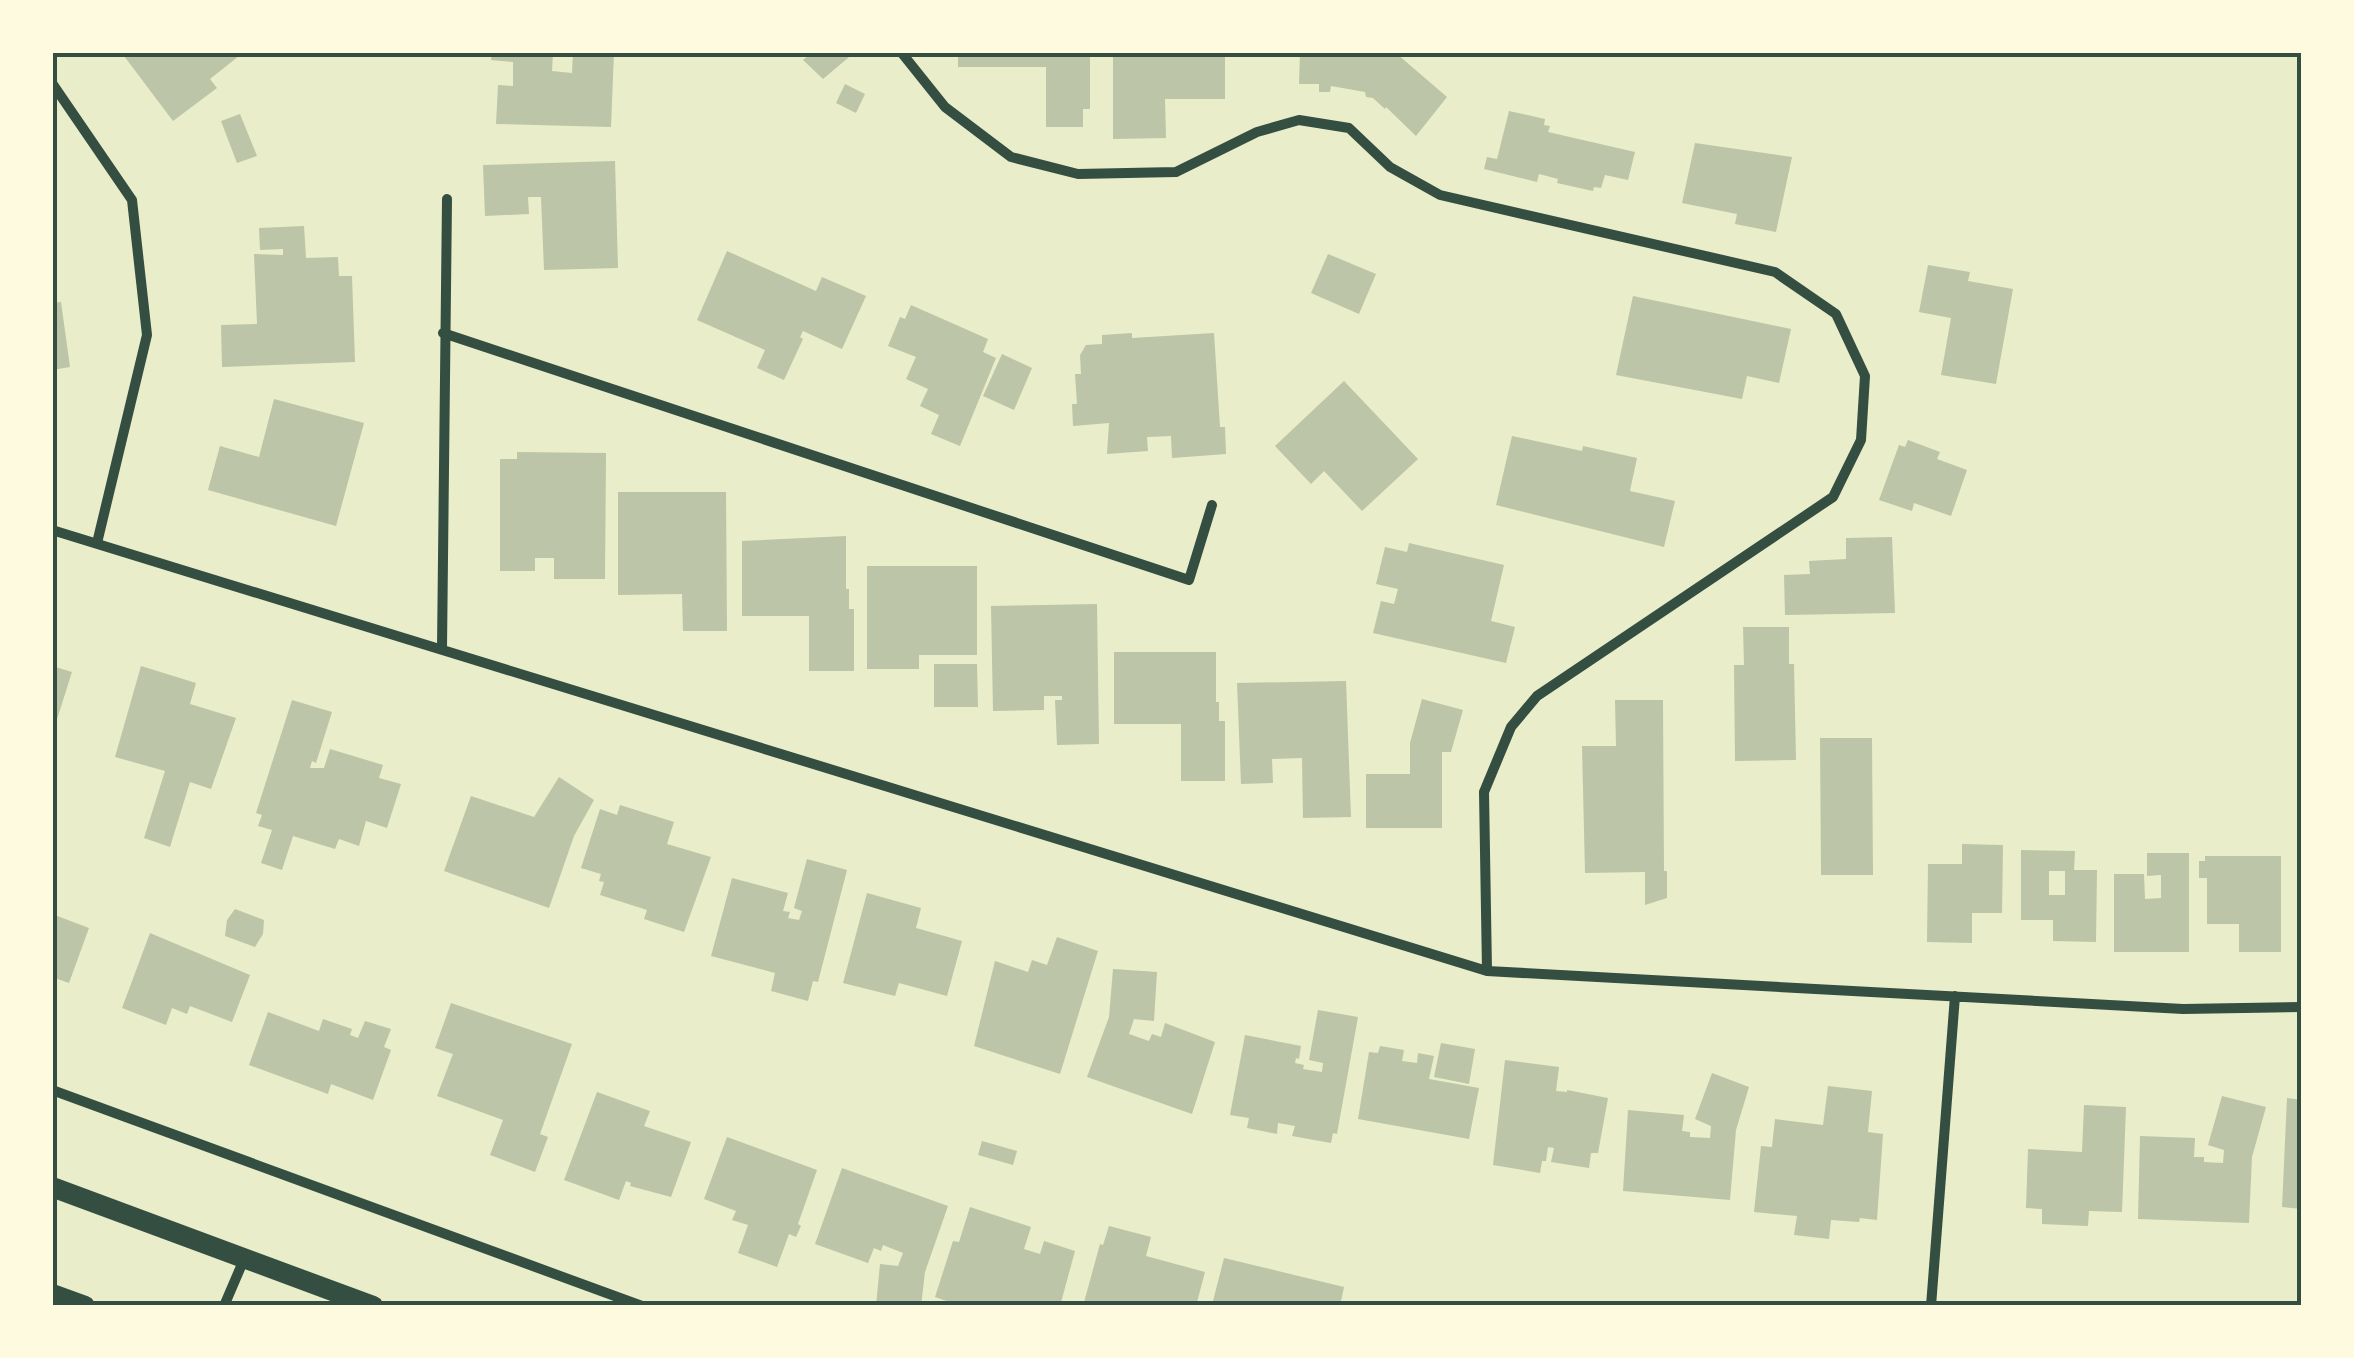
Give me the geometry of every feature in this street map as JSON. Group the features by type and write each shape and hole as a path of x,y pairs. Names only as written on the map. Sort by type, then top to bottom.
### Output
{"main road":[{"path":"52,1187 373,1306"},
{"path":"52,1294 84,1306"}],"street":[{"path":"900,52 945,107 1012,157 1078,174 1176,172 1258,132 1299,120 1349,128 1390,167 1440,194 1775,272 1836,314 1865,376 1861,440 1833,497 1537,696 1511,728 1484,792 1487,971"},
{"path":"52,83 132,200 148,335 97,543"},
{"path":"442,648 447,198"},
{"path":"443,333 1189,580 1212,505"},
{"path":"52,530 1487,971 2183,1009 2302,1008"},
{"path":"1931,1306 1955,996"},
{"path":"52,1090 642,1306"},
{"path":"224,1306 245,1257"}],"building":[{"path":"121,52 244,52 210,79 217,88 173,121"},
{"path":"492,52 553,52 552,71 572,73 573,52 614,52 611,127 496,124 498,85 513,86 513,62 491,60"},
{"path":"813,52 855,52 823,79 803,60"},
{"path":"958,52 1090,52 1090,109 1083,109 1083,127 1046,127 1046,67 958,67"},
{"path":"1113,52 1225,52 1225,99 1165,99 1166,138 1113,139"},
{"path":"1300,52 1397,54 1447,97 1416,136 1386,107 1366,97 1365,92 1331,86 1330,92 1319,92 1319,84 1299,84"},
{"path":"845,84 865,94 856,113 836,103"},
{"path":"1509,111 1545,119 1544,125 1550,126 1548,132 1635,152 1628,180 1605,175 1601,188 1594,187 1593,191 1557,183 1558,179 1539,174 1537,182 1484,169 1487,157 1497,159"},
{"path":"240,114 257,156 237,163 221,121"},
{"path":"1695,143 1792,157 1776,232 1735,224 1737,214 1682,203"},
{"path":"615,161 618,268 544,270 541,197 528,197 529,214 485,216 483,165"},
{"path":"304,226 306,258 338,257 339,276 352,276 355,362 222,367 221,325 257,324 254,254 283,255 283,249 260,250 259,228"},
{"path":"727,251 816,291 822,277 866,296 842,349 803,331 784,380 757,368 765,350 697,320"},
{"path":"1328,254 1376,274 1359,314 1311,293"},
{"path":"1928,265 1970,272 1968,281 2013,289 1996,384 1941,375 1951,318 1919,312"},
{"path":"1633,296 1791,329 1779,383 1747,376 1742,399 1616,375"},
{"path":"61,302 70,367 52,370 52,303"},
{"path":"911,305 988,339 983,352 996,358 960,446 931,434 939,415 920,406 928,389 906,379 916,357 888,346 900,317 905,319"},
{"path":"1132,333 1132,338 1214,333 1220,427 1225,427 1226,454 1172,458 1171,436 1147,437 1148,451 1107,454 1109,423 1073,426 1072,404 1077,404 1075,374 1081,374 1080,355 1086,345 1102,344 1102,335"},
{"path":"1002,354 1032,368 1014,410 983,396"},
{"path":"1344,381 1418,459 1362,511 1324,471 1311,484 1275,446"},
{"path":"274,399 364,423 336,526 208,490 220,446 259,457"},
{"path":"1512,436 1637,458 1630,491 1675,501 1664,547 1496,505"},
{"path":"1908,440 1940,452 1937,459 1967,470 1951,516 1914,503 1912,511 1879,500 1899,445 1905,447"},
{"path":"517,452 606,453 605,579 554,579 554,558 535,558 535,571 500,571 500,459 517,459"},
{"path":"618,492 726,492 727,631 683,631 682,594 618,595"},
{"path":"846,536 846,589 849,609 854,609 854,671 809,671 809,616 742,616 742,541"},
{"path":"1892,537 1895,613 1785,615 1784,575 1810,574 1809,561 1846,559 1846,538"},
{"path":"1409,543 1504,565 1491,621 1515,627 1506,663 1373,633 1381,601 1394,604 1398,589 1376,584 1385,547 1407,552"},
{"path":"867,566 977,566 977,655 919,655 919,669 867,669"},
{"path":"1097,604 1099,744 1057,745 1055,700 1062,700 1062,696 1044,696 1044,710 993,711 991,606"},
{"path":"1743,627 1789,627 1789,664 1794,664 1796,760 1735,761 1734,665 1744,665"},
{"path":"1114,652 1216,652 1216,702 1219,721 1225,721 1225,781 1181,781 1181,724 1114,724"},
{"path":"934,664 977,664 978,707 934,707"},
{"path":"52,666 72,672 53,732 52,732"},
{"path":"141,666 196,683 190,704 236,718 211,789 190,782 170,847 144,838 165,771 115,757"},
{"path":"1346,681 1351,817 1303,818 1302,758 1272,759 1273,783 1241,784 1237,683"},
{"path":"1422,699 1463,710 1451,752 1442,752 1442,828 1366,828 1366,774 1410,774 1410,743"},
{"path":"292,700 332,712 316,763 312,761 310,768 324,768 330,749 383,765 379,778 401,784 387,828 366,821 359,846 339,839 335,849 293,836 282,870 261,863 272,830 258,826 262,815 256,813"},
{"path":"1615,700 1663,700 1667,898 1645,905 1645,872 1585,873 1582,746 1616,746"},
{"path":"1820,738 1872,738 1873,875 1821,875"},
{"path":"559,777 594,800 574,836 549,908 444,871 471,796 534,817"},
{"path":"620,805 674,822 667,844 711,857 684,932 644,919 647,910 600,895 604,882 599,881 601,874 581,868 600,809 617,815"},
{"path":"1962,844 2003,845 2002,913 1972,913 1972,943 1927,942 1928,864 1962,864"},
{"path":"2021,850 2075,851 2074,870 2097,870 2096,942 2053,941 2053,920 2021,920","holes":["2049,871 2065,871 2065,895 2049,895"]},
{"path":"2147,853 2189,853 2189,952 2114,952 2114,874 2144,874 2145,899 2161,898 2161,875 2147,876"},
{"path":"2205,856 2281,856 2281,952 2239,952 2239,924 2207,924 2207,878 2199,878 2199,861 2205,861"},
{"path":"807,859 847,870 818,982 813,981 808,1001 771,991 775,973 711,956 732,878 788,893 783,911 790,912 788,918 799,920 802,911 794,908"},
{"path":"867,893 921,908 916,928 962,941 947,996 899,983 895,996 843,983"},
{"path":"235,909 264,920 263,934 255,947 225,936 227,920"},
{"path":"52,914 89,928 69,983 52,977"},
{"path":"150,933 250,975 232,1022 190,1006 187,1014 172,1008 166,1025 122,1008"},
{"path":"1057,937 1098,951 1060,1074 974,1046 995,961 1028,972 1032,960 1047,965"},
{"path":"1113,969 1157,972 1154,1021 1134,1019 1129,1034 1149,1041 1152,1034 1161,1037 1165,1023 1215,1042 1192,1114 1087,1077 1109,1017"},
{"path":"451,1003 572,1044 540,1134 548,1137 535,1172 490,1155 503,1120 437,1096 453,1054 435,1048"},
{"path":"1318,1010 1358,1017 1337,1134 1333,1133 1331,1143 1292,1136 1295,1126 1278,1123 1277,1134 1247,1128 1249,1118 1230,1115 1245,1035 1301,1046 1295,1063 1304,1065 1303,1069 1322,1072 1323,1063 1309,1060"},
{"path":"268,1012 319,1031 323,1019 352,1029 350,1035 358,1038 365,1021 391,1029 384,1047 391,1050 373,1100 331,1084 328,1094 249,1065"},
{"path":"1441,1043 1475,1049 1469,1084 1434,1077"},
{"path":"1380,1046 1404,1050 1402,1061 1417,1063 1418,1053 1434,1056 1429,1079 1479,1088 1469,1139 1358,1119 1369,1052 1378,1053"},
{"path":"1505,1060 1559,1067 1556,1091 1608,1098 1598,1153 1591,1153 1589,1168 1551,1162 1554,1148 1548,1147 1540,1173 1493,1165"},
{"path":"1712,1073 1749,1087 1736,1130 1730,1200 1623,1191 1628,1110 1684,1115 1682,1131 1690,1132 1690,1137 1710,1138 1711,1126 1695,1119"},
{"path":"1828,1086 1872,1091 1868,1132 1883,1134 1877,1220 1831,1220 1829,1239 1794,1235 1797,1216 1754,1212 1761,1146 1772,1147 1775,1119 1823,1125"},
{"path":"597,1092 650,1111 644,1126 691,1142 671,1197 630,1186 626,1181 619,1200 564,1180"},
{"path":"2222,1096 2266,1107 2252,1157 2249,1223 2138,1219 2140,1136 2195,1138 2194,1157 2223,1163 2224,1150 2208,1145"},
{"path":"2287,1098 2302,1100 2302,1209 2282,1207"},
{"path":"2084,1105 2126,1107 2122,1212 2089,1211 2088,1226 2042,1224 2042,1209 2026,1208 2028,1149 2082,1152"},
{"path":"727,1137 817,1170 798,1224 801,1226 796,1237 789,1234 777,1267 738,1253 748,1225 732,1220 736,1211 704,1199"},
{"path":"982,1141 1017,1151 1013,1165 978,1155"},
{"path":"842,1168 948,1206 925,1272 921,1306 876,1306 880,1264 898,1266 903,1253 883,1245 881,1251 874,1248 868,1263 815,1244"},
{"path":"970,1207 1031,1227 1024,1249 1040,1254 1044,1241 1075,1251 1060,1306 951,1306 952,1303 935,1297 953,1241 959,1242"},
{"path":"1109,1226 1151,1237 1146,1256 1205,1272 1196,1306 1083,1306"},
{"path":"1224,1258 1344,1287 1340,1306 1212,1305"}]}
